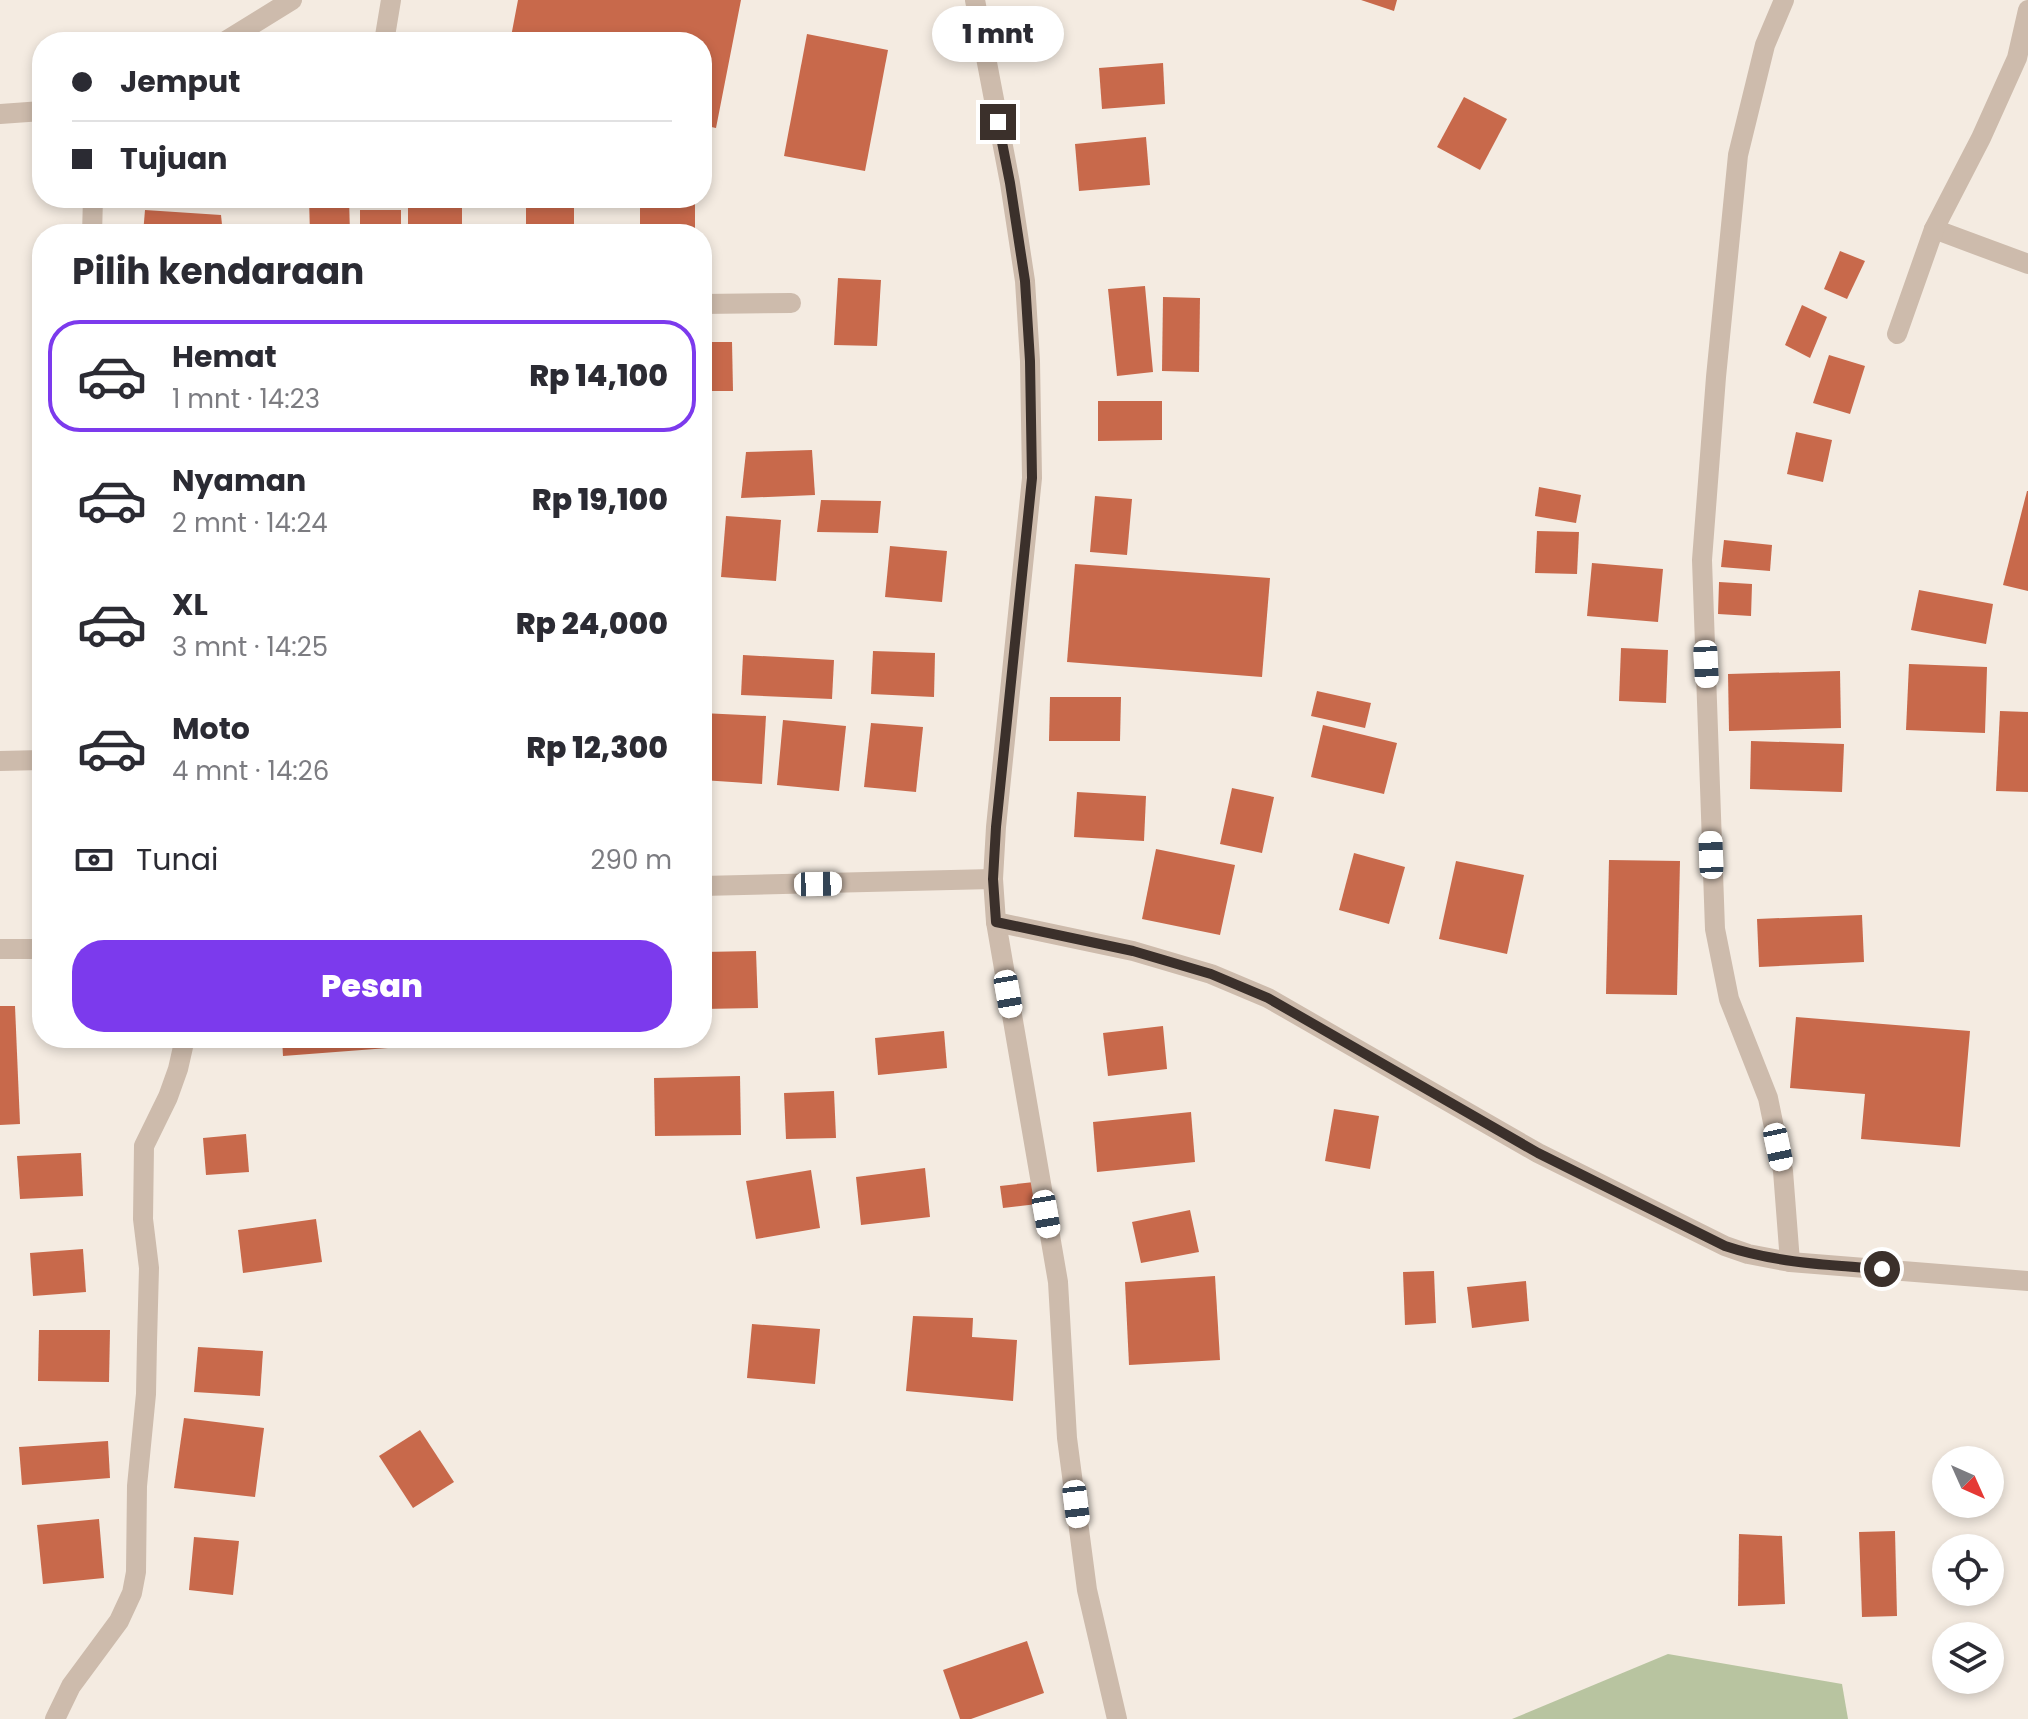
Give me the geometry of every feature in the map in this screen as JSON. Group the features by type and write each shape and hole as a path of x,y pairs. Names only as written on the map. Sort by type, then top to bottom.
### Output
{"street":[{"path":"240,32 292,0"},
{"path":"386,32 391,0"},
{"path":"975,0 1023,267 1030,375 1032,478 996,827 993,879 996,922 1058,1282 1067,1438 1087,1590 1117,1719"},
{"path":"1784,0 1765,45 1738,155 1702,560 1715,929 1729,999 1768,1098 1783,1171 1790,1262"},
{"path":"1897,334 1934,229 1981,138 2017,58 2028,10"},
{"path":"2008,78 2028,85"},
{"path":"0,114 32,112"},
{"path":"1934,229 2028,264"},
{"path":"712,304 791,303"},
{"path":"0,761 32,760"},
{"path":"712,886 993,879"},
{"path":"996,922 1133,951 1211,974 1268,998 1538,1153 1725,1246 1790,1262 2028,1281"},
{"path":"0,949 32,949"},
{"path":"55,1719 71,1686 119,1621 132,1593 136,1572 137,1486 146,1394 149,1268 143,1219 144,1146 168,1097 183,1048"}],"green space":[{"path":"1668,1654 1842,1684 1848,1719 1512,1719"}],"building":[{"path":"518,0 741,0 716,128 712,127 712,32 512,32"},
{"path":"1361,0 1397,0 1394,11"},
{"path":"807,34 888,50 865,171 784,156"},
{"path":"1163,63 1165,104 1102,109 1099,68"},
{"path":"1464,97 1507,119 1480,170 1437,147"},
{"path":"1146,137 1150,185 1079,191 1075,144"},
{"path":"309,208 349,208 350,224 310,224"},
{"path":"408,208 462,208 462,224 408,224"},
{"path":"526,208 574,208 574,224 526,224"},
{"path":"640,208 695,208 695,224 640,224"},
{"path":"145,210 221,215 222,224 144,224"},
{"path":"360,210 401,210 401,224 360,224"},
{"path":"1840,251 1865,261 1847,299 1824,289"},
{"path":"838,278 881,280 877,346 834,345"},
{"path":"1145,286 1153,372 1117,376 1108,289"},
{"path":"1163,297 1200,298 1199,372 1162,371"},
{"path":"1802,305 1827,317 1810,358 1785,345"},
{"path":"712,342 732,342 733,391 712,391"},
{"path":"1829,355 1865,366 1850,414 1813,403"},
{"path":"1098,401 1162,401 1162,440 1098,441"},
{"path":"1796,432 1832,440 1823,482 1787,474"},
{"path":"812,450 815,495 741,498 746,452"},
{"path":"1539,487 1581,495 1576,523 1535,516"},
{"path":"2028,491 2028,591 2003,585"},
{"path":"1095,496 1132,499 1127,555 1090,552"},
{"path":"821,500 881,501 878,533 817,532"},
{"path":"726,516 781,520 776,581 721,577"},
{"path":"1537,531 1579,532 1577,574 1535,573"},
{"path":"1724,540 1772,545 1770,571 1721,567"},
{"path":"890,546 947,551 942,602 885,597"},
{"path":"1592,563 1663,569 1658,622 1587,616"},
{"path":"1075,564 1270,578 1262,677 1067,662"},
{"path":"1719,582 1752,584 1751,616 1718,614"},
{"path":"1919,590 1993,604 1986,644 1911,630"},
{"path":"1621,648 1668,650 1666,703 1619,701"},
{"path":"873,651 935,653 934,697 871,694"},
{"path":"743,655 834,660 832,699 741,695"},
{"path":"1909,664 1987,667 1985,733 1906,730"},
{"path":"1840,671 1841,728 1729,731 1728,674"},
{"path":"1317,691 1371,703 1365,728 1311,716"},
{"path":"1050,697 1121,697 1120,741 1049,741"},
{"path":"2000,711 2028,712 2028,792 1996,791"},
{"path":"712,713 766,716 762,784 712,781"},
{"path":"783,720 846,726 839,791 777,785"},
{"path":"871,723 923,727 916,792 864,787"},
{"path":"1323,725 1397,743 1384,794 1311,777"},
{"path":"1751,741 1844,744 1842,792 1750,789"},
{"path":"1232,788 1274,797 1262,853 1220,844"},
{"path":"1077,792 1146,796 1144,841 1074,837"},
{"path":"1156,849 1235,865 1220,935 1142,919"},
{"path":"1354,853 1405,867 1389,924 1339,910"},
{"path":"1609,860 1680,861 1677,995 1606,994"},
{"path":"1456,861 1524,875 1507,954 1439,939"},
{"path":"1862,915 1864,962 1759,967 1757,919"},
{"path":"756,951 758,1008 712,1009 712,952"},
{"path":"0,1006 15,1006 20,1124 0,1125"},
{"path":"1796,1017 1970,1031 1960,1147 1861,1139 1865,1094 1790,1088"},
{"path":"1163,1026 1167,1069 1108,1076 1103,1033"},
{"path":"944,1031 947,1068 878,1075 875,1038"},
{"path":"283,1048 388,1048 283,1056"},
{"path":"740,1076 741,1135 655,1136 654,1078"},
{"path":"834,1091 836,1138 786,1139 784,1093"},
{"path":"1334,1109 1379,1116 1370,1169 1325,1161"},
{"path":"1191,1112 1195,1162 1097,1172 1093,1122"},
{"path":"246,1134 249,1172 206,1175 203,1138"},
{"path":"81,1153 83,1196 20,1199 17,1156"},
{"path":"925,1168 930,1217 861,1225 856,1177"},
{"path":"811,1170 820,1228 756,1239 746,1181"},
{"path":"1034,1182 1037,1204 1003,1208 1000,1186"},
{"path":"1190,1210 1199,1252 1141,1263 1132,1222"},
{"path":"316,1219 322,1262 243,1273 238,1230"},
{"path":"83,1249 86,1292 33,1296 30,1253"},
{"path":"1434,1271 1436,1323 1405,1325 1403,1272"},
{"path":"1215,1276 1220,1360 1129,1365 1125,1282"},
{"path":"1526,1281 1529,1321 1472,1328 1467,1287"},
{"path":"913,1316 973,1318 972,1337 1017,1340 1013,1401 906,1391"},
{"path":"752,1324 820,1329 815,1384 747,1378"},
{"path":"39,1330 110,1330 109,1382 38,1381"},
{"path":"198,1347 263,1351 260,1396 194,1392"},
{"path":"184,1418 264,1428 255,1497 174,1488"},
{"path":"420,1430 454,1482 413,1508 379,1456"},
{"path":"108,1441 110,1478 22,1485 19,1447"},
{"path":"99,1519 104,1578 43,1584 37,1525"},
{"path":"1895,1531 1897,1616 1862,1617 1859,1532"},
{"path":"1739,1534 1782,1536 1785,1604 1738,1606"},
{"path":"194,1537 239,1541 233,1595 189,1590"},
{"path":"1027,1641 1044,1693 971,1719 960,1719 943,1670"}],"route":[{"path":"998,122 1025,281 1032,478 996,827 993,879 996,922 1133,951 1211,974 1268,998 1538,1153 1725,1246 1790,1262 1882,1269"}]}
